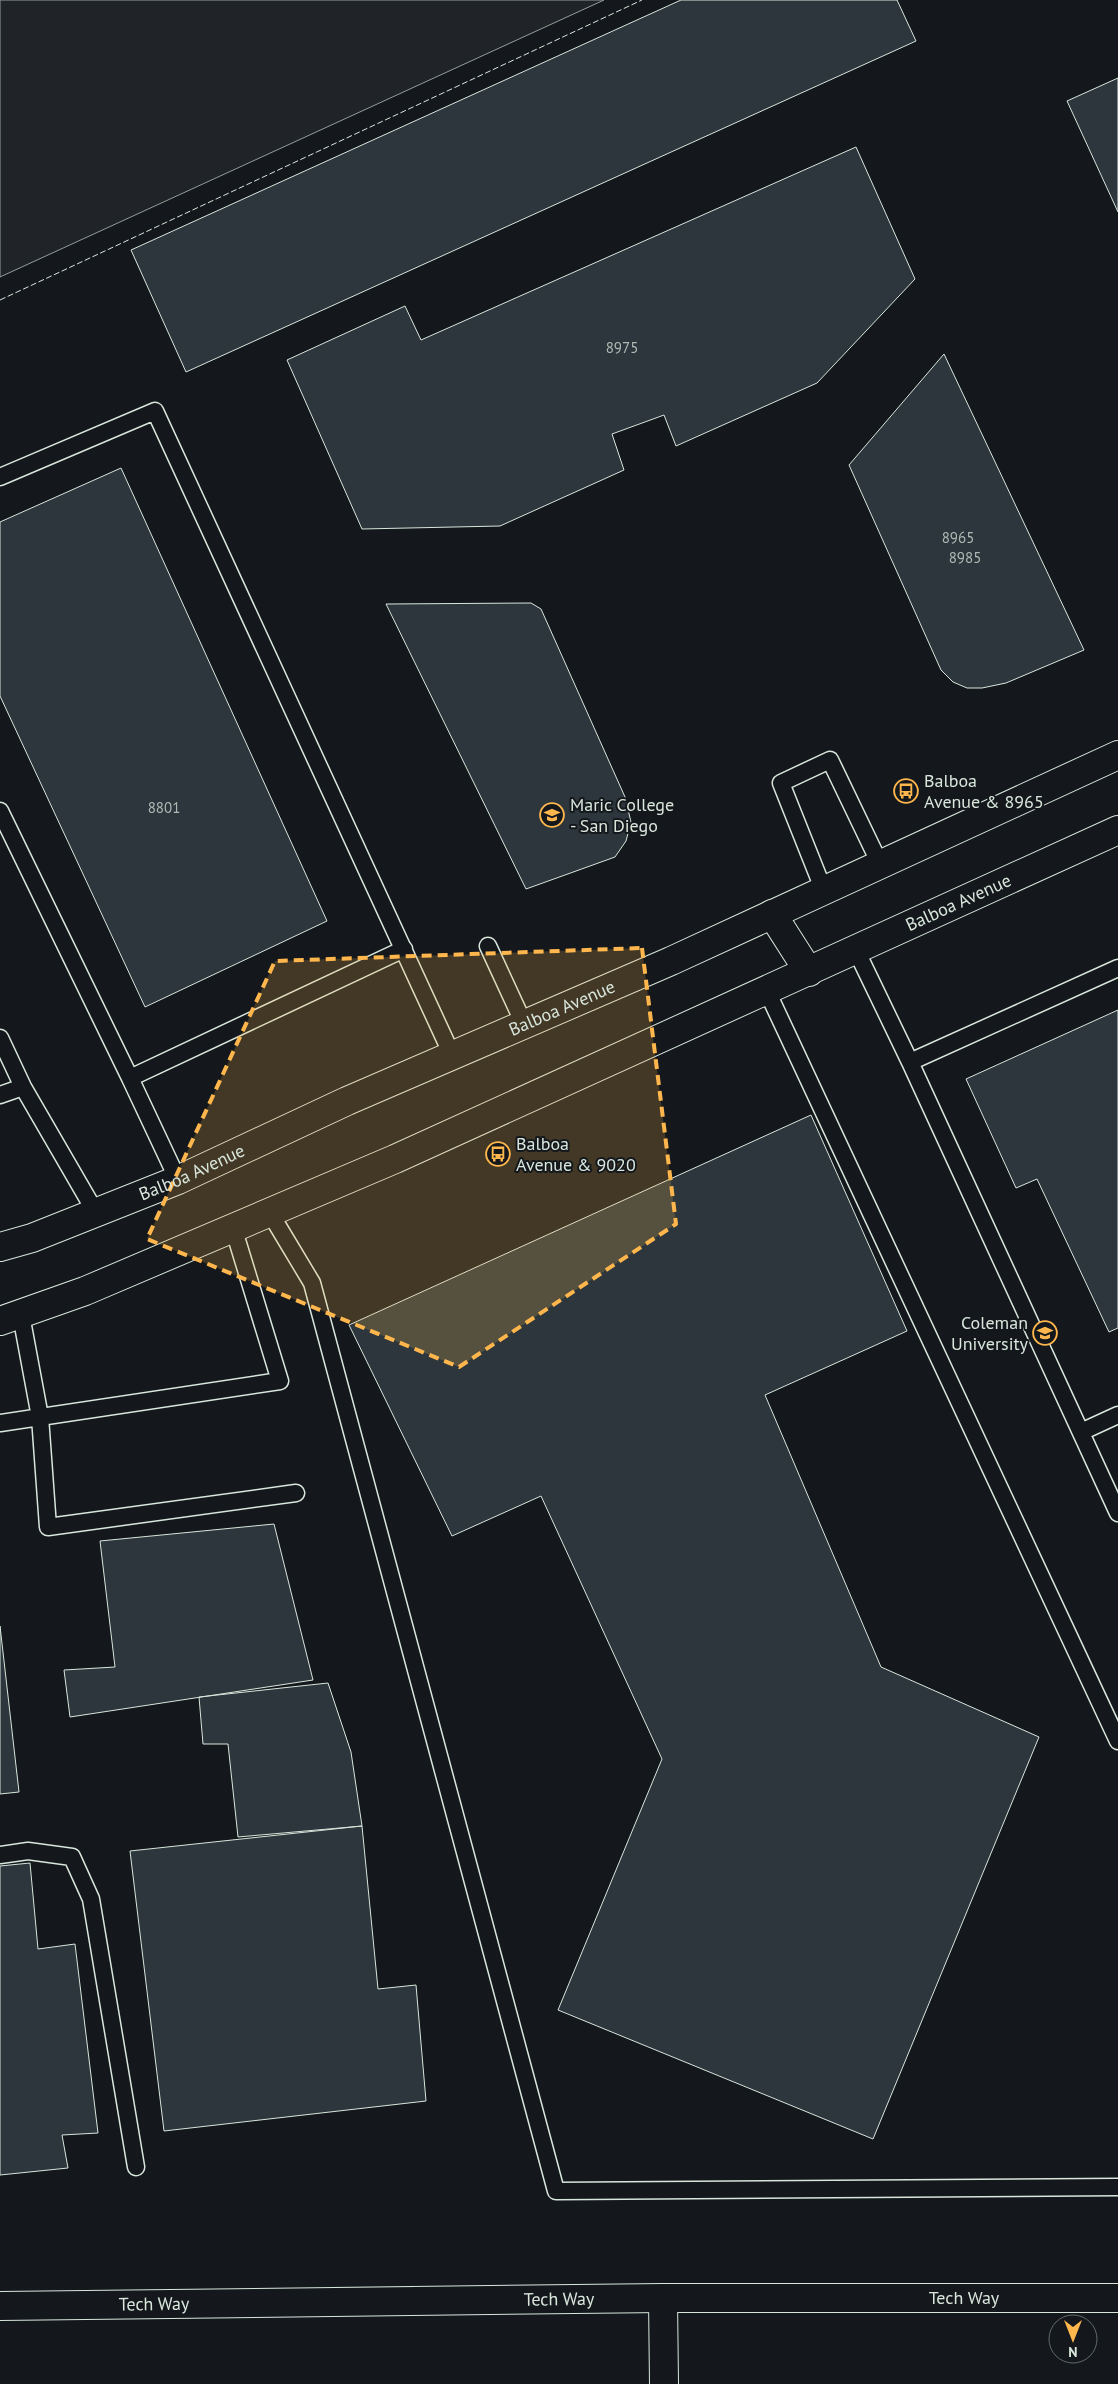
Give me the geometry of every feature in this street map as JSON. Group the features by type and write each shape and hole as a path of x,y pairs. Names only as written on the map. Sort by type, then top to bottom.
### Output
{"main road":[{"name":"Balboa Avenue","path":"0,1247 32,1238 178,1180 347,1100 671,961 1118,755"},
{"name":"Balboa Avenue","path":"11,1318 85,1291 270,1213 564,1084 1118,830"},
{"path":"772,914 809,972"},
{"path":"663,2298 664,2384"},
{"name":"Tech Way","path":"0,2306 663,2298 1118,2298"}],"lane":[{"path":"0,478 154,411 452,1055"},
{"path":"824,890 781,783 830,760 880,864"},
{"path":"0,810 178,1180"},
{"path":"488,946 524,1024"},
{"path":"130,1078 404,949"},
{"path":"856,950 910,1062 1118,1513"},
{"path":"910,1062 1118,968"},
{"path":"767,991 1118,1742"},
{"path":"0,1038 23,1087 96,1213"},
{"path":"0,1095 23,1087"},
{"path":"270,1213 312,1283 556,2191 1118,2187"},
{"path":"0,1423 280,1381 233,1227"},
{"path":"11,1318 40,1417 48,1527 296,1493"},
{"path":"1081,1432 1118,1415"},
{"path":"0,1854 28,1850 72,1857 91,1899 136,2167"}],"highlighted area":[{"path":"642,948 676,1224 459,1367 147,1239 275,961"}],"shaded area":[{"path":"0,0 604,0 0,277"}],"building":[{"path":"681,0 897,0 916,41 186,372 131,250"},
{"path":"1118,78 1118,212 1067,101"},
{"path":"856,147 915,279 817,383 676,446 664,415 612,434 624,470 500,526 362,529 287,360 405,306 421,340"},
{"path":"944,354 1084,650 1006,683 982,688 967,688 953,682 941,670 849,465"},
{"path":"121,468 327,921 145,1007 0,696 0,522"},
{"path":"531,603 541,609 625,797 631,822 626,841 615,857 526,889 386,604"},
{"path":"1118,1010 1118,1328 1109,1332 1037,1179 1016,1188 966,1079"},
{"path":"811,1115 907,1331 765,1395 881,1667 1039,1737 873,2139 558,2010 662,1759 541,1496 452,1536 349,1325"},
{"path":"274,1524 313,1680 70,1717 64,1670 115,1667 100,1541"},
{"path":"0,1626 19,1792 0,1794"},
{"path":"328,1683 351,1752 362,1826 238,1837 228,1744 203,1744 199,1697"},
{"path":"362,1826 378,1989 416,1985 426,2101 164,2131 130,1851"},
{"path":"30,1863 38,1949 75,1944 98,2133 62,2135 68,2168 0,2175 0,1866"}],"fence":[{"path":"0,300 642,0"}],"place":[{"name":"Balboa Avenue & 8965","path":"906,791"},
{"name":"Maric College - San Diego","path":"552,815"},
{"name":"Balboa Avenue & 9020","path":"498,1154"},
{"name":"Coleman University","path":"1045,1333"}]}
